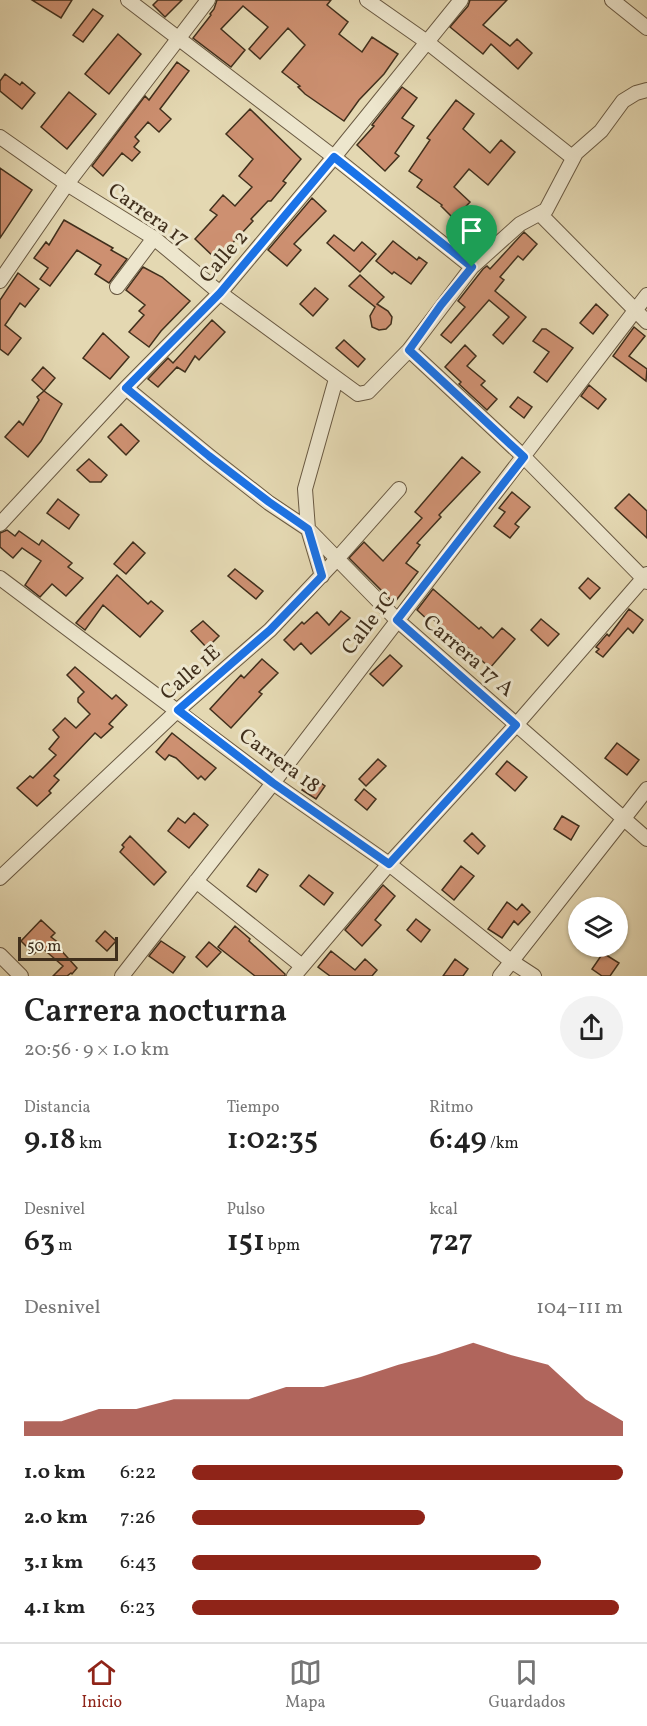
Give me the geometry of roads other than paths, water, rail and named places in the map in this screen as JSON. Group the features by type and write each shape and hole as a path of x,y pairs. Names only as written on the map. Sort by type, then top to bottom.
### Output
{"street":[{"path":"128,0 334,157 472,267"},
{"path":"0,282 67,184 208,0"},
{"path":"367,0 427,42 572,157"},
{"name":"Calle 2","path":"0,524 126,388 220,293 461,0"},
{"path":"612,0 647,28"},
{"path":"196,881 298,971 389,864 646,578 524,457 409,350 472,267 520,224 546,210 553,201 572,157 601,132 624,101 636,93 647,90"},
{"name":"Carrera 17","path":"0,137 67,184 154,238 220,293 358,394 368,392 409,350"},
{"path":"540,214 647,322"},
{"path":"117,287 154,238"},
{"name":"Calle 1C","path":"122,976 647,296"},
{"path":"322,576 308,529 305,489 336,379"},
{"name":"Carrera 17 A","path":"126,388 226,470 308,529 397,620 647,839"},
{"name":"Calle 1E","path":"0,878 178,710 270,630 322,576 399,489"},
{"name":"Carrera 18","path":"0,578 273,783 389,864 511,961 534,976"},
{"path":"500,976 647,789"},
{"path":"0,956 21,976"}]}
